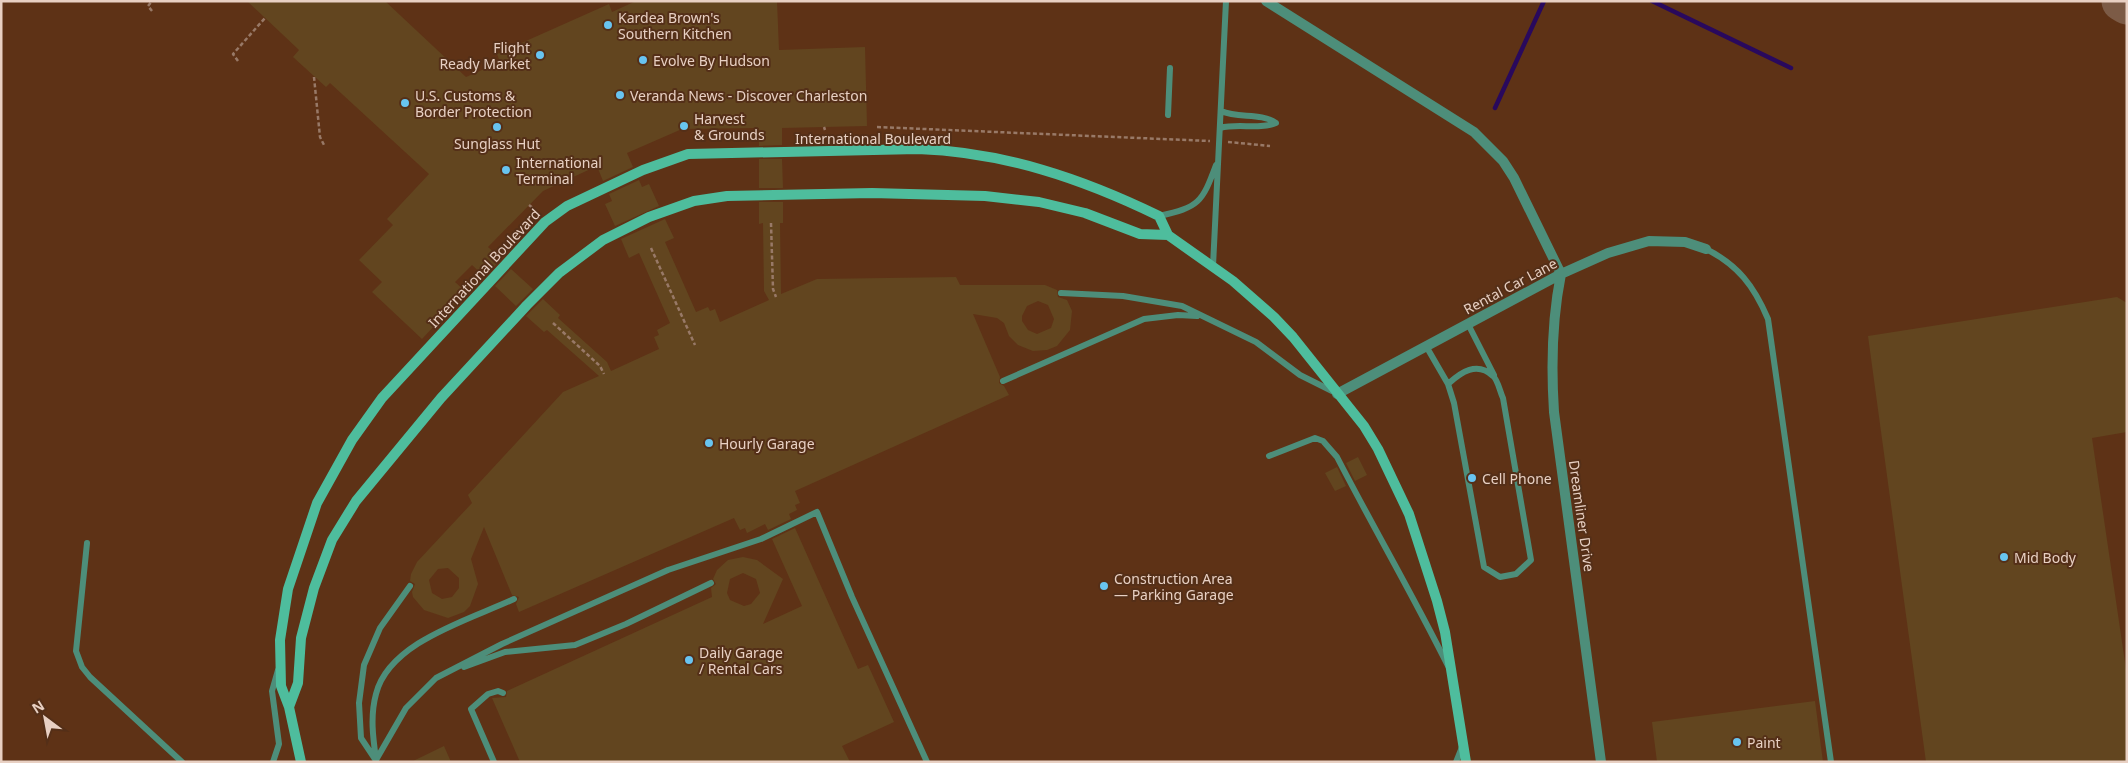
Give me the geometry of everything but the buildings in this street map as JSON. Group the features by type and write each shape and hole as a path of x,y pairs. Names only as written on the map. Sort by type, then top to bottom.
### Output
{"main road":[{"name":"International Boulevard","path":"301,762 289,707 281,686 281,623 290,582 317,503 352,440 398,380 545,222 567,206 643,170 688,154 918,149 997,158 1044,170 1093,186 1159,216"},
{"path":"289,707 298,683 301,638 314,588 332,540 356,501 441,398 533,298 573,262 610,236 656,214 694,201 757,195 872,193 985,196 1039,202 1085,213 1140,234 1168,235"},
{"path":"1159,216 1168,235 1213,266 1274,316 1364,426 1378,449 1409,514 1437,601 1452,673 1466,762"}],"street":[{"path":"1266,1 1474,132 1490,147 1514,178 1561,274"},
{"name":"Rental Car Lane","path":"1337,394 1561,274 1608,253 1649,241 1685,242 1706,249"},
{"name":"Dreamliner Drive","path":"1561,274 1554,317 1552,373 1554,412 1601,762"}],"lane":[{"path":"1213,266 1226,1"},
{"path":"1168,115 1170,68"},
{"path":"1220,128 1232,125 1266,127 1276,123 1268,118 1233,115 1221,111"},
{"path":"1159,216 1185,210 1201,199 1219,160"},
{"path":"1706,249 1723,258 1739,270 1751,285 1768,319 1831,762"},
{"path":"1061,293 1098,293 1148,299 1182,306 1256,342 1300,375 1337,394"},
{"path":"1002,382 1144,319 1178,315 1201,316"},
{"path":"1426,346 1448,384 1484,567 1500,577 1516,574 1531,560 1503,398 1468,324"},
{"path":"1448,384 1461,371 1479,368 1494,376"},
{"path":"1269,456 1315,438 1329,448 1337,457 1379,539 1415,598 1452,673"},
{"path":"376,761 406,708 436,678 502,644 668,570 760,539 817,512 852,597 927,762"},
{"path":"87,543 76,651 82,667 90,677 182,762"},
{"path":"436,678 505,652 575,645 626,624 711,583"},
{"path":"376,761 361,738 359,703 364,665 380,628 410,586"},
{"path":"376,761 373,731 374,703 380,683 390,666 417,643 514,599"},
{"path":"273,762 279,744 272,692 280,664"},
{"path":"494,762 471,709 488,694 498,691 503,693"},
{"path":"1456,762 1463,744"}],"path":[{"path":"152,1 148,6 152,11"},
{"path":"238,61 233,54 265,18"},
{"path":"314,77 320,137 324,146"},
{"path":"877,127 1220,142 1270,146"},
{"path":"698,128 698,136"},
{"path":"529,205 533,208"},
{"path":"771,223 773,289 776,297"},
{"path":"651,248 695,345"},
{"path":"553,323 600,366 604,374"}],"shaded area":[{"path":"1,1 2127,1 2127,762 1,762"}],"waterway":[{"path":"1495,108 1544,1"},
{"path":"1652,1 1791,68"}],"taxiway":[{"path":"2122,1 2127,4"}],"place":[{"name":"Kardea Brown's Southern Kitchen","path":"608,25"},
{"name":"Flight Ready Market","path":"540,55"},
{"name":"Evolve By Hudson","path":"643,60"},
{"name":"Veranda News - Discover Charleston","path":"620,95"},
{"name":"U.S. Customs & Border Protection","path":"405,103"},
{"name":"Harvest & Grounds","path":"684,126"},
{"name":"Sunglass Hut","path":"497,127"},
{"name":"International Terminal","path":"506,170"},
{"name":"Hourly Garage","path":"709,443"},
{"name":"Cell Phone","path":"1472,478"},
{"name":"Mid Body","path":"2004,557"},
{"name":"Construction Area — Parking Garage","path":"1104,586"},
{"name":"Daily Garage / Rental Cars","path":"689,660"},
{"name":"Paint","path":"1737,742"}]}
